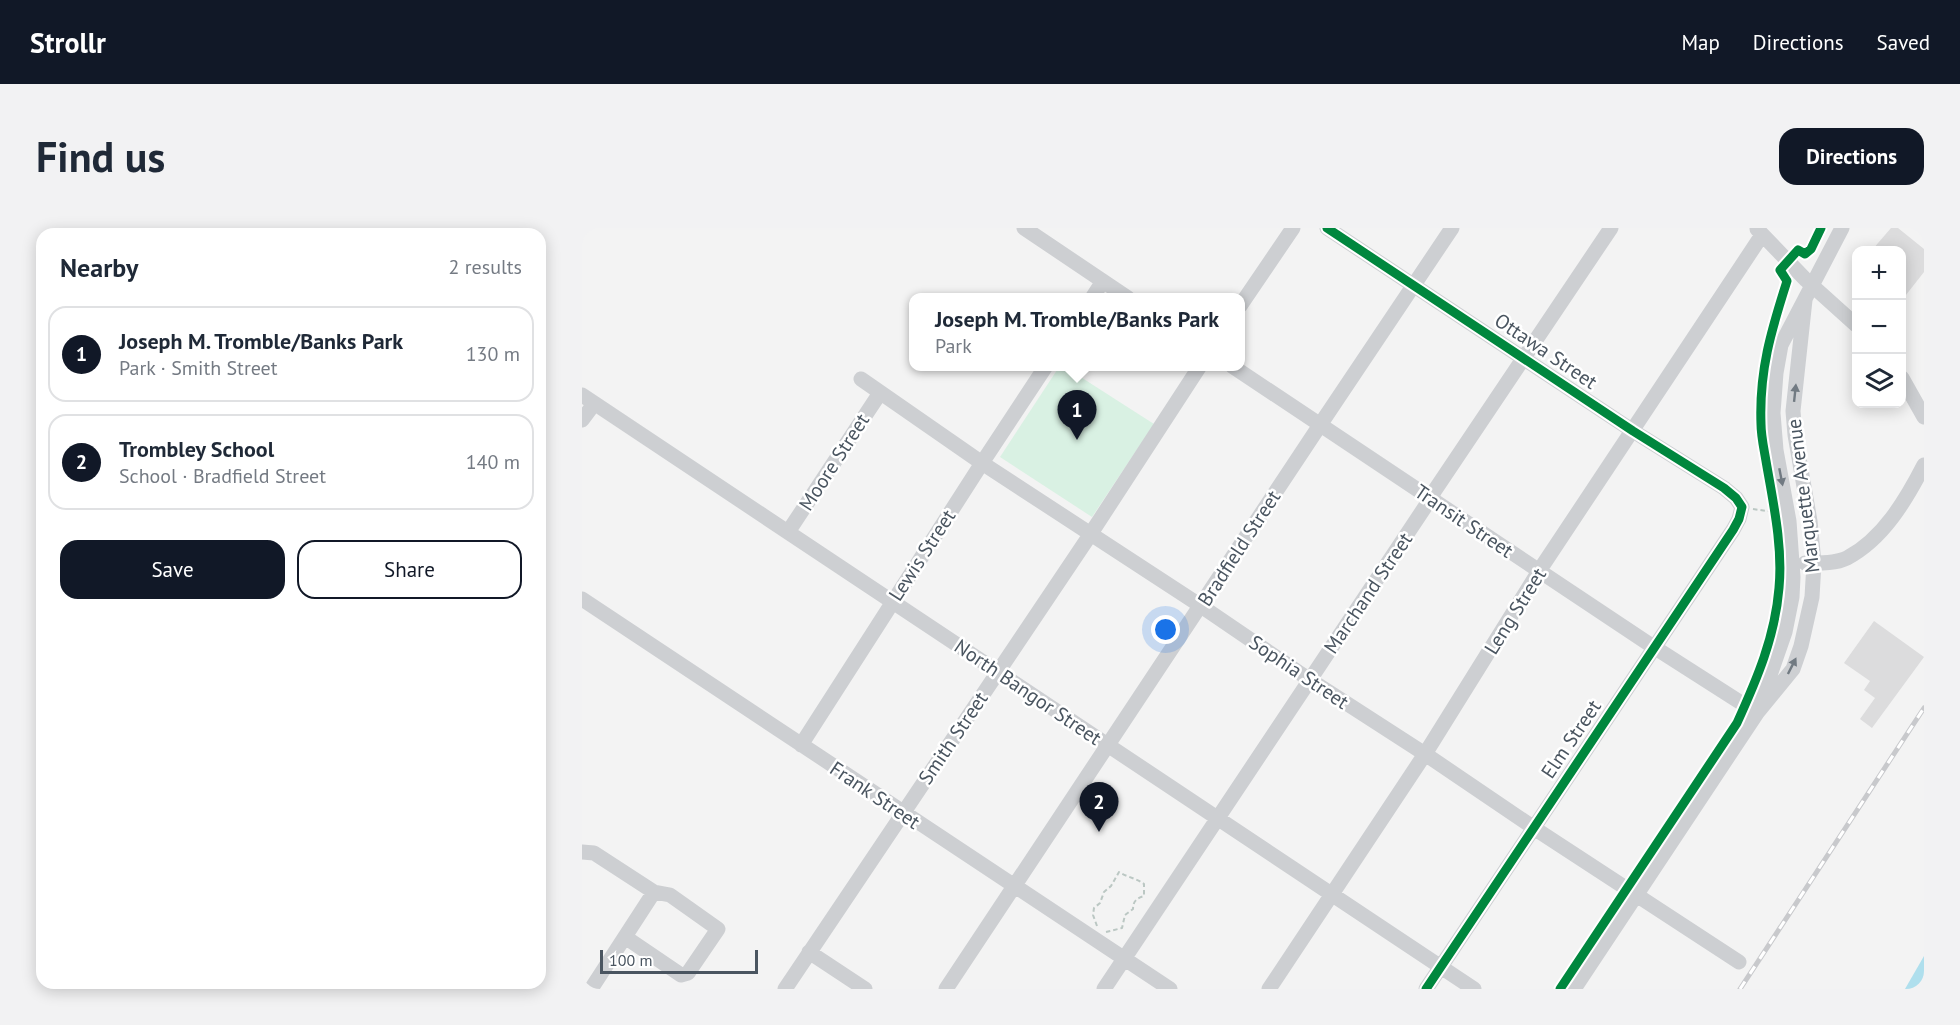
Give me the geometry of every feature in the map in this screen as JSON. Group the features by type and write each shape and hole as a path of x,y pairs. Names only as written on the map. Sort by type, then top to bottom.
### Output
{"street":[{"path":"1024,228 1122,293"},
{"path":"1245,299 1293,228"},
{"name":"Ottawa Street","path":"1327,228 1633,431 1724,488 1742,507"},
{"name":"Bradfield Street","path":"946,989 1452,228"},
{"name":"Marchand Street","path":"1104,989 1611,228"},
{"name":"Marquette Avenue","path":"1757,713 1785,632 1792,597 1793,563 1789,521 1776,450 1774,394 1781,345 1842,228"},
{"path":"1759,231 1813,286 1852,321"},
{"name":"Leng Street","path":"1269,989 1425,754 1539,571 1633,431 1759,231"},
{"path":"1095,293 1103,281"},
{"name":"Marquette Avenue","path":"1574,989 1757,713 1793,669 1808,621 1814,563 1809,511 1795,435 1793,411 1806,300"},
{"name":"Lewis Street","path":"801,745 1043,371"},
{"name":"Smith Street","path":"785,989 1091,533 1197,371"},
{"name":"Transit Street","path":"1239,371 1757,713"},
{"name":"Sophia Street","path":"861,379 982,463 1739,962"},
{"path":"1906,385 1924,417"},
{"name":"Moore Street","path":"788,532 880,393"},
{"path":"582,420 588,399"},
{"name":"North Bangor Street","path":"588,399 1474,989"},
{"path":"1793,563 1814,563 1846,558 1861,548 1884,529 1911,490 1924,465"},
{"name":"Elm Street","path":"1426,989 1733,530 1742,507"},
{"name":"Frank Street","path":"582,599 1170,989"},
{"path":"582,852 590,851 654,892 670,896 716,927 717,931 688,973 684,975 625,937"},
{"path":"591,989 654,892"},
{"path":"809,952 865,989"}],"path":[{"path":"1742,507 1775,517 1772,501"},
{"path":"1098,928 1093,915 1094,908 1100,903 1104,892 1112,886 1119,872 1130,879 1139,880 1144,884 1144,896 1138,898 1133,909 1125,915 1122,928 1105,932"}],"green space":[{"path":"1056,371 1071,371 1154,424 1092,517 1000,457"}],"water":[{"path":"1924,956 1924,989 1905,989"}],"building":[{"path":"1891,228 1898,228 1924,249 1924,272 1906,295 1906,246 1875,246"},
{"path":"1874,621 1924,657 1872,728 1860,719 1875,698 1864,690 1870,681 1844,663"}],"railway":[{"path":"1740,989 1924,708"}],"cycle path":[{"path":"1327,228 1633,431 1724,488 1736,498 1742,507 1733,530 1426,989"},
{"path":"1560,989 1737,723 1764,657 1774,624 1780,572 1777,524 1761,429 1764,369 1771,334 1787,281 1780,270 1798,250 1805,254 1811,249 1821,228"}],"place":[{"name":"Joseph M. Tromble/Banks Park","path":"1077,440"},
{"name":"Trombley School","path":"1099,832"}]}
